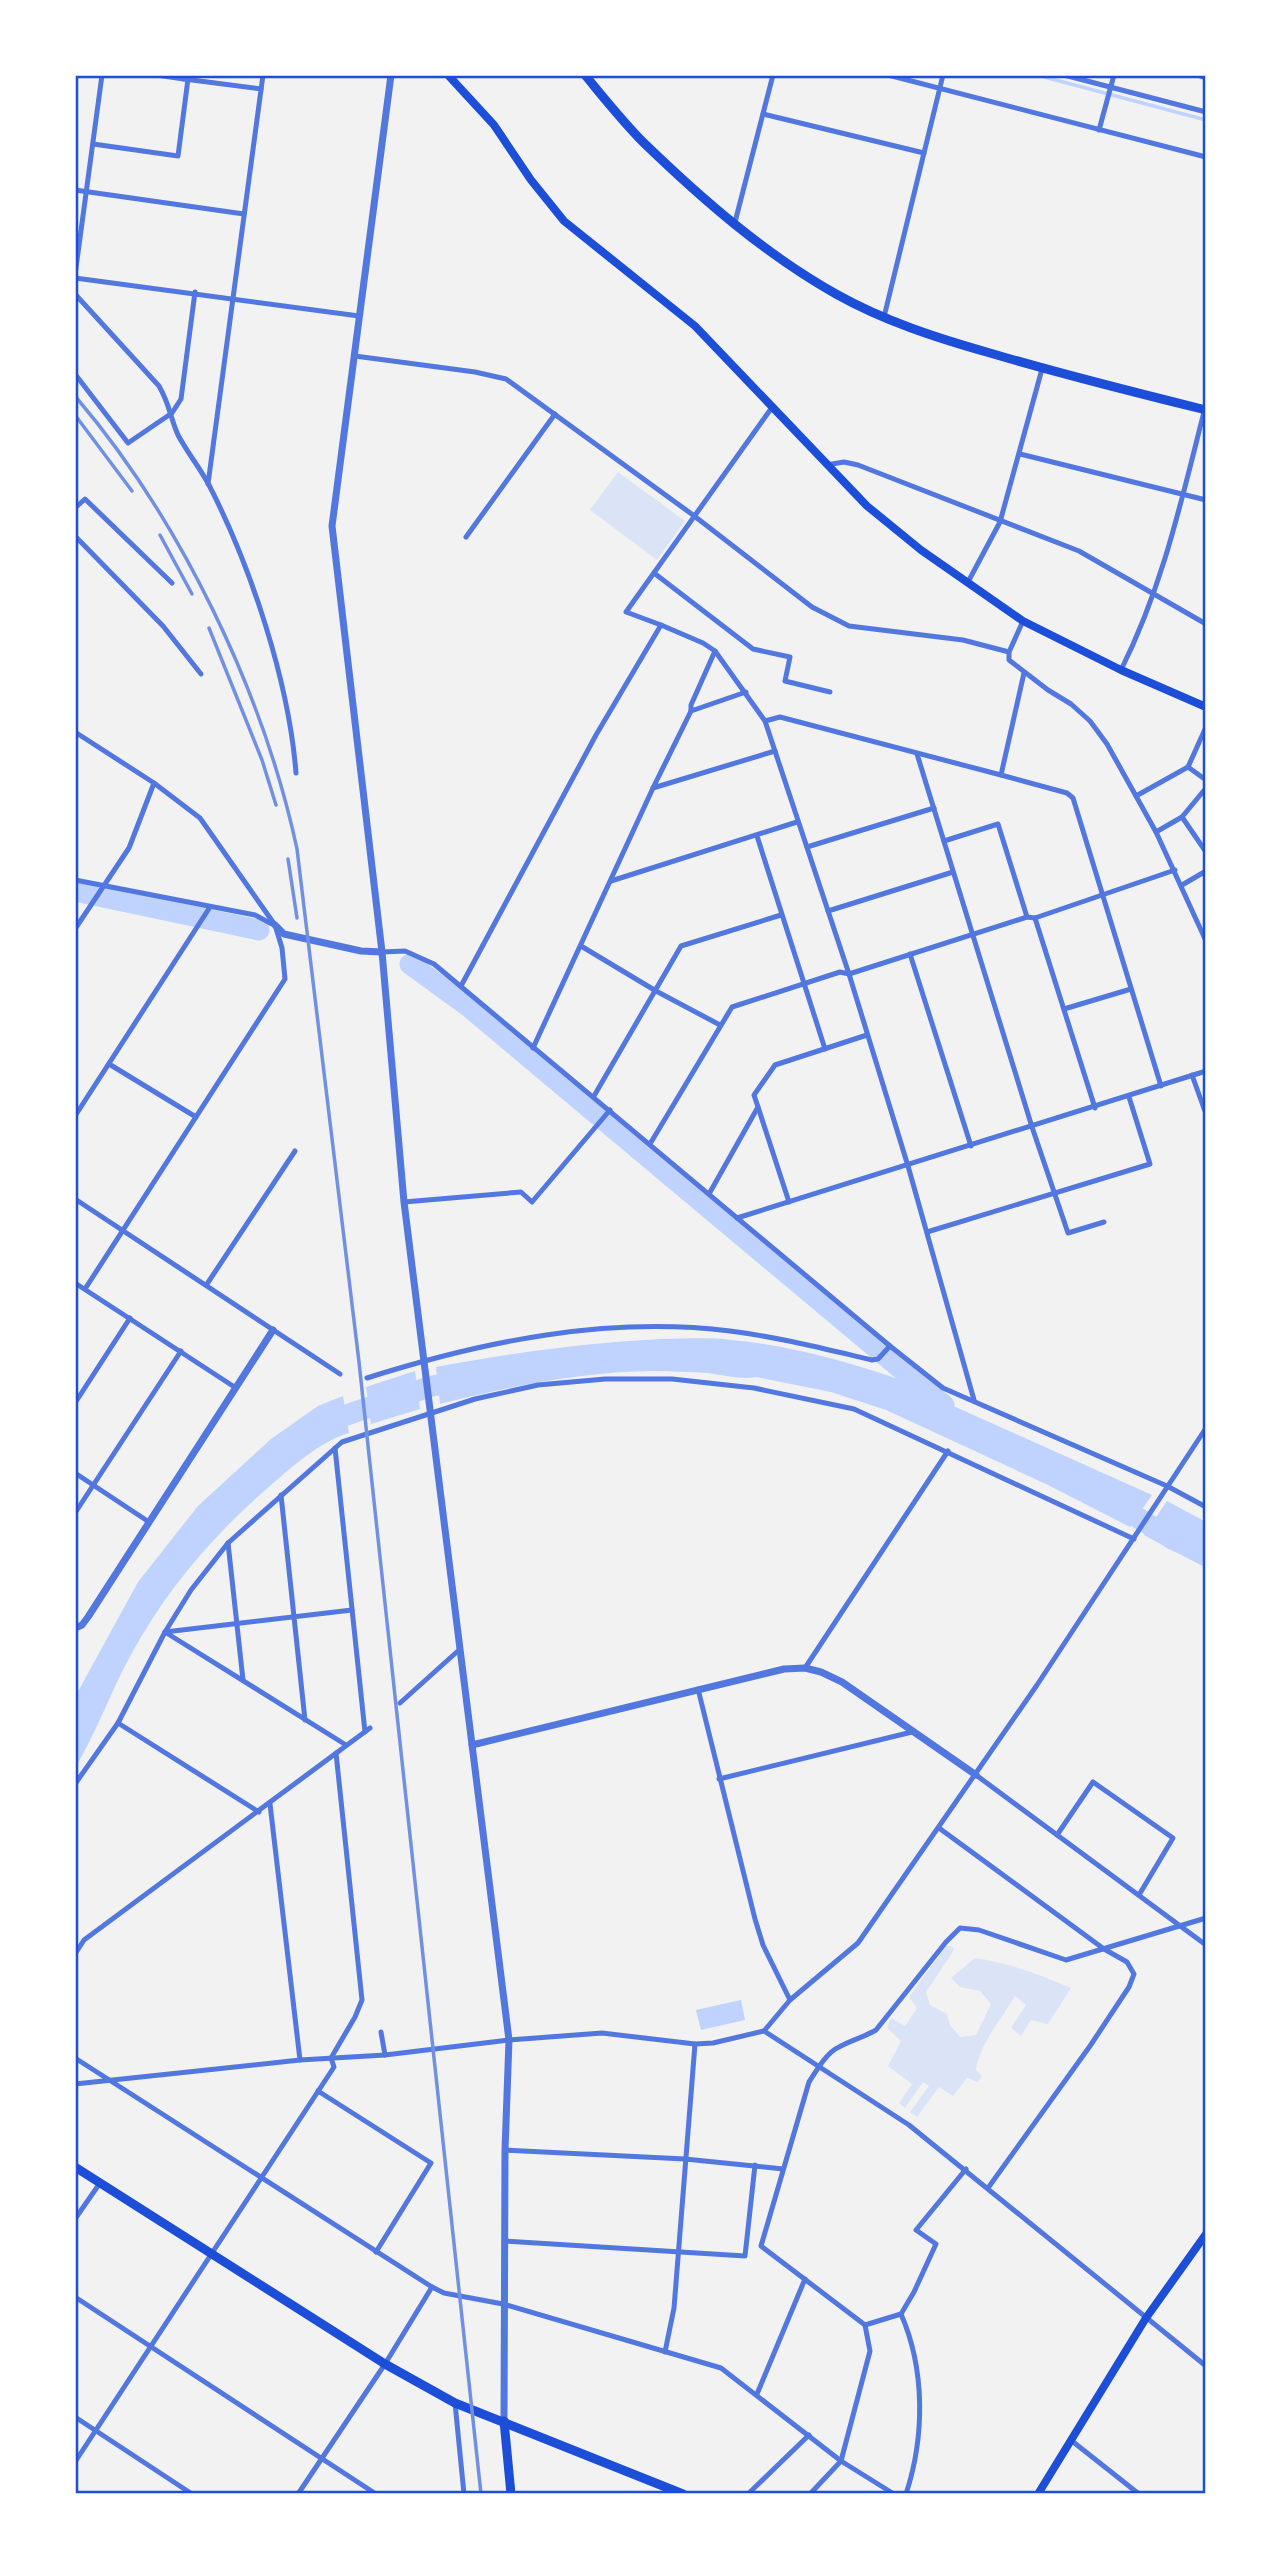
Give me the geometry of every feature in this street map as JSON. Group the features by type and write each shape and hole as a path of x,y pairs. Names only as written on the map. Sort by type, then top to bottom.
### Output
{"main road":[{"path":"448,75 494,125 531,180 564,221 695,326 867,506 920,550 1023,621 1121,670 1206,707"},
{"path":"585,75 643,142 734,226 837,295 883,317 949,341 1042,369 1205,408"},
{"path":"75,2167 385,2364 455,2403 683,2494"},
{"path":"1038,2494 1146,2318 1206,2234"},
{"path":"504,2421 511,2494"}],"street":[{"path":"102,75 75,277 359,316"},
{"path":"156,75 261,89"},
{"path":"208,484 263,75"},
{"path":"391,75 332,526 382,952 404,1202 509,2040 505,2150 504,2421"},
{"path":"734,226 773,75"},
{"path":"888,75 1206,158"},
{"path":"883,317 943,75"},
{"path":"1064,75 1206,112"},
{"path":"1099,130 1114,75"},
{"path":"1196,75 1206,78"},
{"path":"93,144 178,156 186,78"},
{"path":"763,114 924,153"},
{"path":"75,190 244,214"},
{"path":"75,374 128,443 172,414 181,399 195,292"},
{"path":"75,294 159,386 169,402 178,434 208,484 242,556 293,731 296,773"},
{"path":"355,356 493,375 521,389 811,607 849,626 963,640 1009,652"},
{"path":"968,582 1000,522 1042,369"},
{"path":"773,406 626,612 703,643 715,651 765,721 849,974 908,1166 974,1400"},
{"path":"1121,670 1155,595 1184,495 1205,408"},
{"path":"466,537 555,414"},
{"path":"1020,454 1206,500"},
{"path":"826,465 844,462 858,465 1079,551 1206,624"},
{"path":"75,508 85,499 172,583"},
{"path":"75,536 163,626 201,674"},
{"path":"654,573 753,649 790,657 785,681 830,692"},
{"path":"1023,621 1009,652 1009,660 1071,704 1090,721 1107,744 1156,832 1206,941"},
{"path":"461,986 596,735 661,625"},
{"path":"533,1048 691,711 691,705 715,651"},
{"path":"1001,775 1024,673"},
{"path":"691,711 746,692"},
{"path":"765,721 780,717 1067,793 1073,798 1161,1086"},
{"path":"1136,796 1188,767 1206,727"},
{"path":"75,732 154,783 200,818 284,934 361,951 405,951 434,964 594,1096 609,1112 888,1348 943,1388 1167,1486 1206,1507"},
{"path":"653,788 775,751"},
{"path":"916,754 1032,1127 1068,1233 1104,1222"},
{"path":"1188,767 1206,780"},
{"path":"75,929 129,848 154,783"},
{"path":"1156,832 1182,817 1206,788"},
{"path":"807,846 934,808"},
{"path":"1182,817 1206,852"},
{"path":"611,881 797,822"},
{"path":"944,841 998,824 1027,917"},
{"path":"757,836 825,1049"},
{"path":"650,1144 732,1007 840,972 849,974 1027,917 1035,918 1175,870"},
{"path":"1182,885 1206,871"},
{"path":"828,911 953,872"},
{"path":"75,880 208,909 255,915 275,925 282,948 285,979 122,1229 75,1292"},
{"path":"75,1116 208,909"},
{"path":"594,1096 681,946 781,915"},
{"path":"1035,918 1095,1108"},
{"path":"581,946 720,1025"},
{"path":"910,954 971,1146"},
{"path":"1064,1009 1131,989"},
{"path":"789,1202 754,1095 775,1065 867,1035"},
{"path":"109,1064 195,1118"},
{"path":"737,1218 1095,1108 1206,1071"},
{"path":"1192,1075 1206,1114"},
{"path":"927,1233 1150,1164 1129,1097"},
{"path":"709,1194 758,1107"},
{"path":"404,1202 520,1192 532,1202 609,1112"},
{"path":"207,1284 295,1151"},
{"path":"75,1199 340,1374"},
{"path":"80,1286 236,1388"},
{"path":"75,1402 130,1318"},
{"path":"367,1378 502,1342 608,1328 675,1327 730,1331 872,1360 878,1359 888,1348"},
{"path":"75,1629 88,1617 274,1330"},
{"path":"75,1513 181,1351"},
{"path":"75,1784 118,1723 165,1632 191,1590 228,1543 342,1442 475,1399 538,1385 605,1379 672,1379 754,1388 853,1409 1135,1537"},
{"path":"75,2084 300,2060 384,2055 509,2040 602,2033 695,2044 713,2043 764,2031 790,2000 858,1943 976,1776 1206,1428"},
{"path":"75,1954 84,1940 368,1730 335,1448"},
{"path":"805,1668 948,1451"},
{"path":"75,1474 149,1522"},
{"path":"281,1494 305,1720"},
{"path":"228,1543 243,1680"},
{"path":"165,1632 352,1610"},
{"path":"165,1632 346,1745"},
{"path":"400,1703 459,1650"},
{"path":"472,1745 785,1669 805,1668 821,1672 842,1682 976,1776 1206,1945"},
{"path":"698,1689 763,1945 790,2000"},
{"path":"118,1723 259,1812"},
{"path":"719,1779 912,1732"},
{"path":"75,2462 334,2067 331,2058 362,2000 336,1753"},
{"path":"1057,1835 1093,1782 1173,1838 1139,1895"},
{"path":"270,1804 300,2060"},
{"path":"939,1828 1104,1949 1127,1962 1134,1974 1129,1987 1090,2046 988,2188"},
{"path":"810,2494 841,2461 870,2351 864,2325 761,2246 809,2082 820,2065 837,2048 862,2039 876,2030 960,1928 979,1930 1066,1960 1206,1918"},
{"path":"764,2031 909,2125 1206,2365"},
{"path":"381,2032 384,2055"},
{"path":"665,2352 674,2308 695,2044"},
{"path":"75,2058 432,2287 444,2293 503,2304 721,2368 841,2461 894,2494"},
{"path":"318,2091 431,2163 376,2252"},
{"path":"505,2150 685,2159 783,2169"},
{"path":"505,2241 745,2256 755,2165"},
{"path":"864,2325 901,2314 936,2244 916,2230 966,2169"},
{"path":"75,2219 100,2183"},
{"path":"757,2394 805,2280"},
{"path":"298,2494 385,2364 432,2287"},
{"path":"75,2297 376,2494"},
{"path":"901,2314 912,2339 919,2380 916,2461 906,2494"},
{"path":"455,2403 464,2494"},
{"path":"75,2417 192,2494"},
{"path":"748,2494 809,2434"},
{"path":"1072,2441 1139,2494"}],"shaded area":[{"path":"618,472 685,521 657,560 590,510"},
{"path":"946,1946 952,1946 954,1950 926,1992 930,2005 947,2014 950,2025 960,2037 976,2035 991,2004 980,1991 960,1987 951,1978 975,1958 1024,1970 1071,1988 1048,2024 1031,2020 1021,2036 1011,2028 1026,2005 1015,1996 982,2050 976,2070 982,2076 978,2082 967,2078 953,2096 939,2087 917,2117 910,2112 929,2086 923,2082 905,2108 899,2103 912,2084 888,2066 901,2041 887,2028 891,2018 905,2026 917,2008 909,1997"}],"water":[{"path":"660,1339 752,1342 814,1354 899,1379 903,1376 949,1400 949,1404 1152,1495 1130,1527 1048,1485 886,1410 831,1392 756,1377 738,1378 667,1371 599,1374 520,1386 440,1404 436,1367 548,1349"},
{"path":"415,1371 420,1409 371,1424 366,1387"},
{"path":"343,1396 349,1433 317,1449 287,1471 249,1504 193,1564 160,1607 132,1653 75,1768 75,1697 138,1582 198,1506 271,1439 318,1406"},
{"path":"1167,1501 1206,1522 1206,1568 1144,1535"},
{"path":"741,2000 745,2020 701,2030 696,2010"}],"waterway":[{"path":"1037,75 1206,120"},
{"path":"75,891 259,930"},
{"path":"410,964 469,1007 944,1405"},
{"path":"320,1424 432,1386 466,1380"},
{"path":"1114,1503 1174,1540 1206,1554"}],"railway":[{"path":"75,396 149,496 213,609 263,729 297,849 359,1362 481,2494"},
{"path":"75,415 132,491"},
{"path":"160,535 192,594"},
{"path":"209,628 262,760 276,805"},
{"path":"288,859 297,918"}]}
